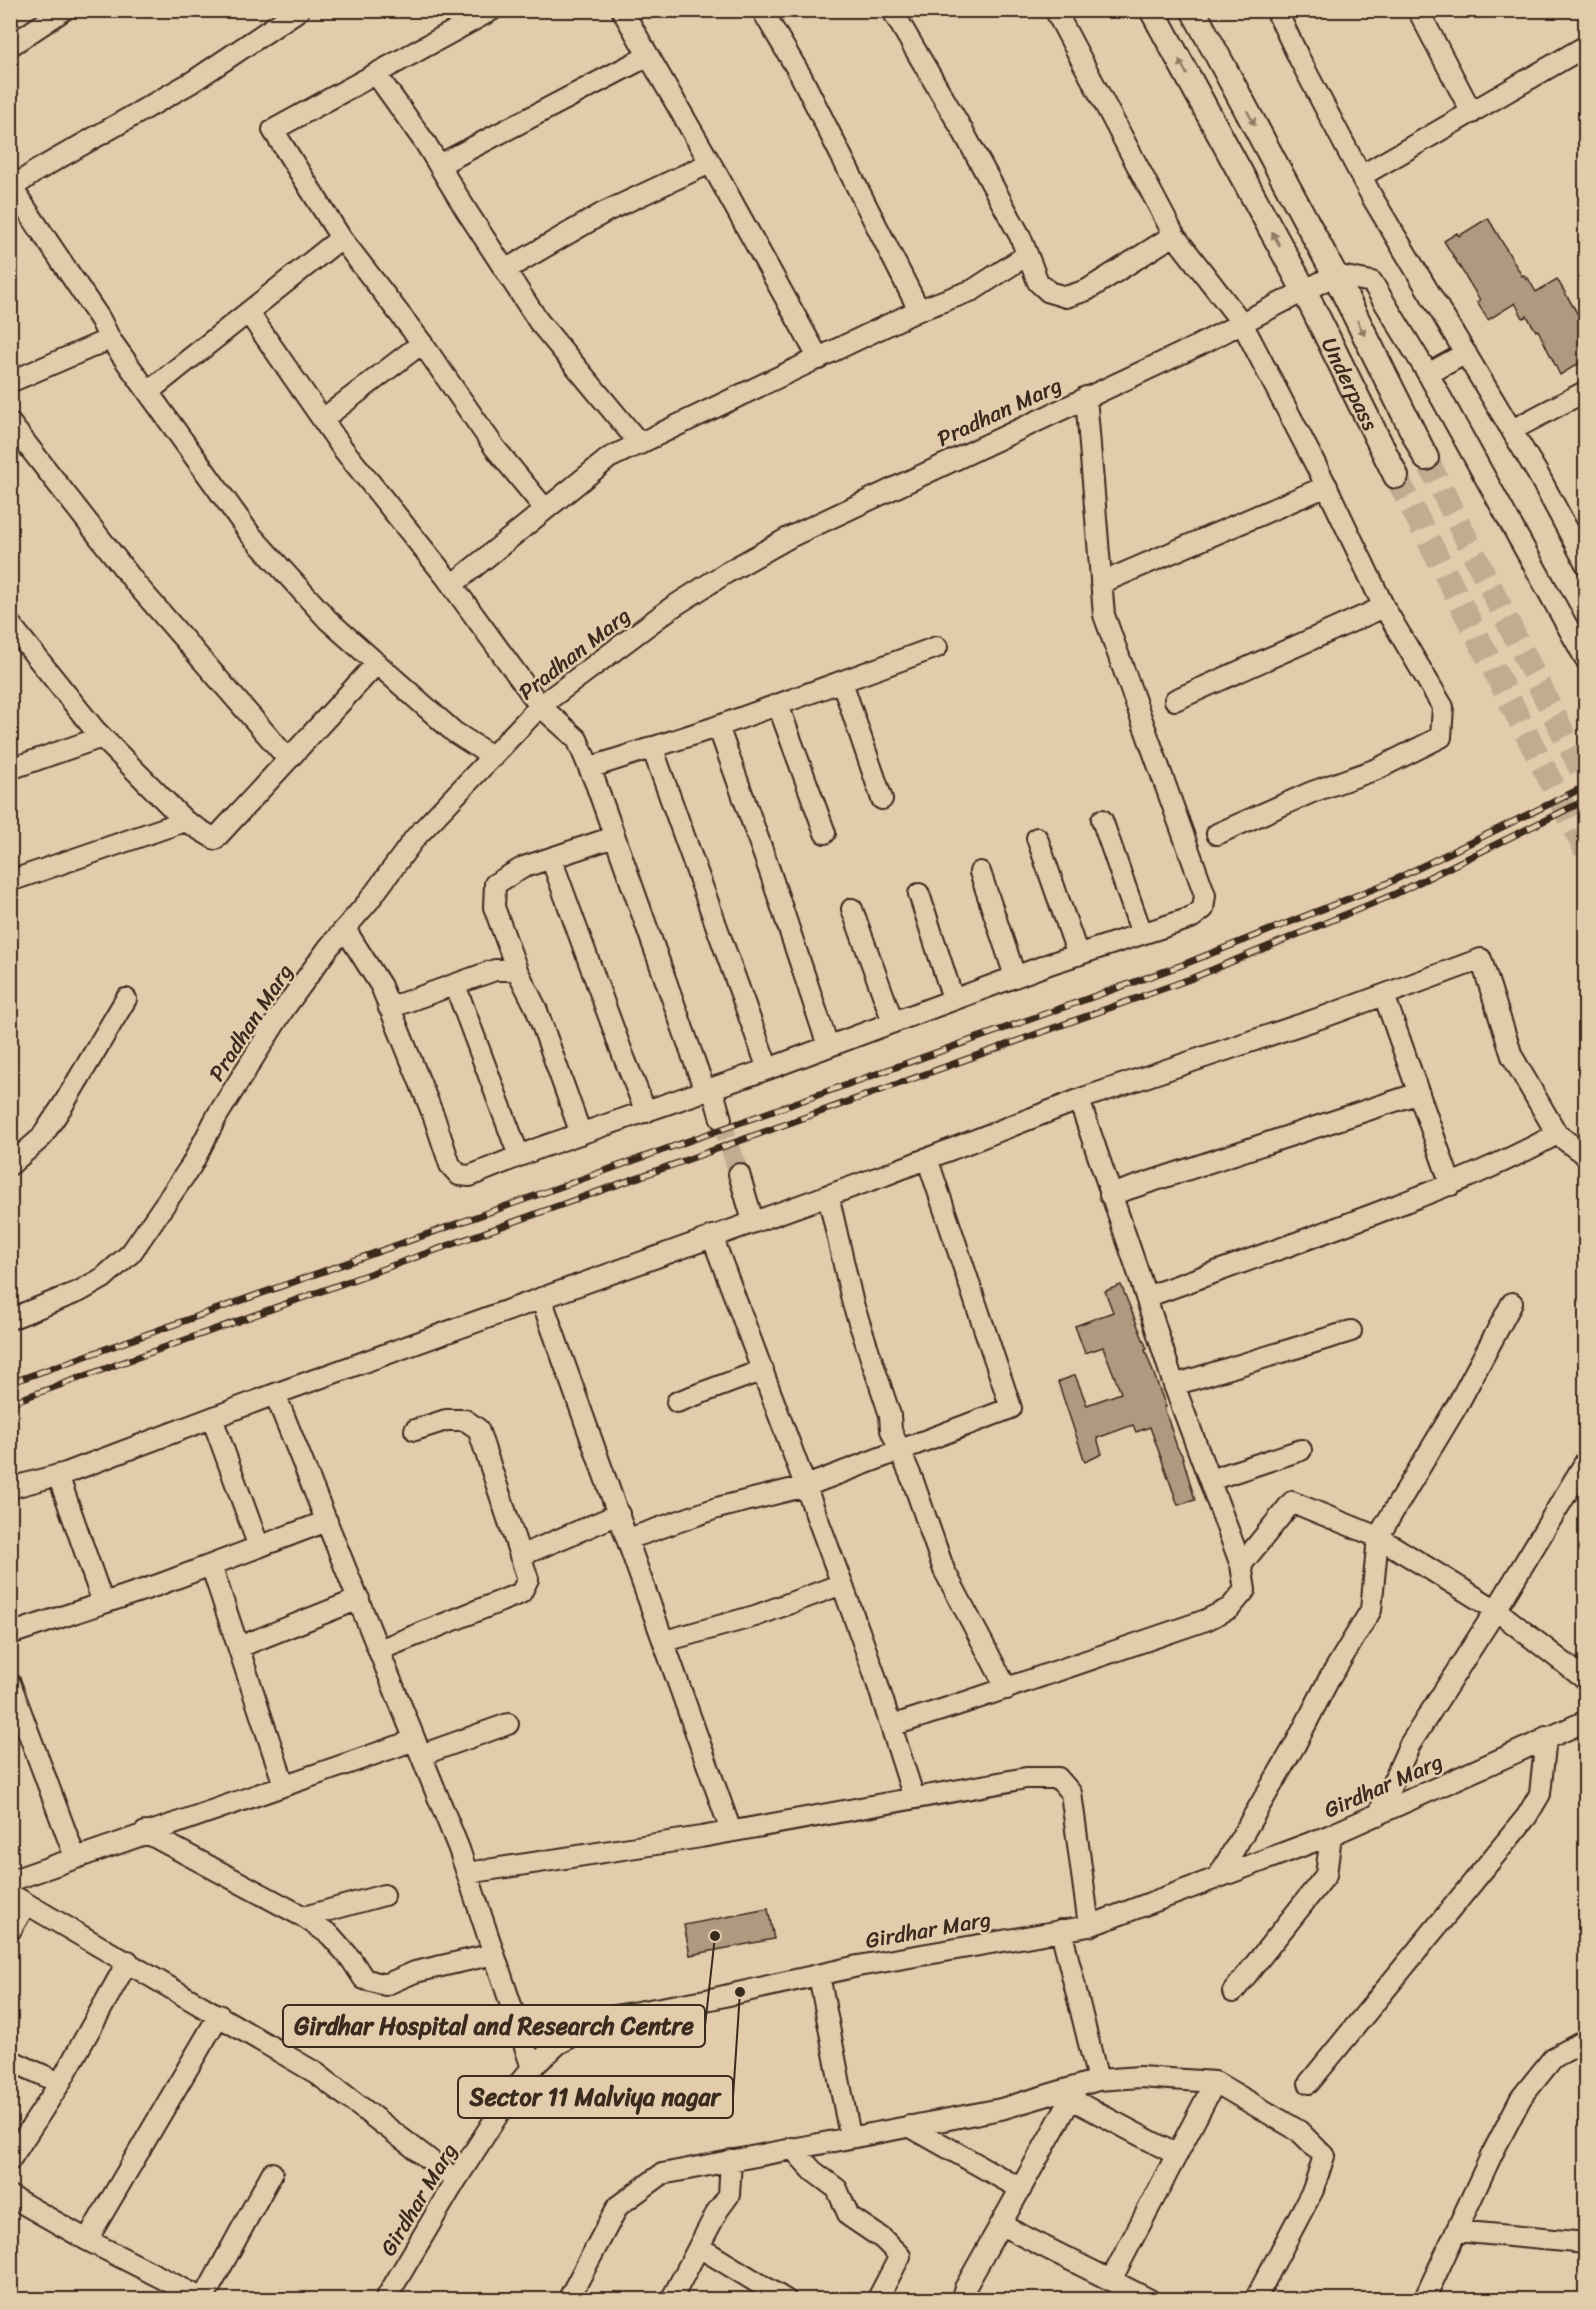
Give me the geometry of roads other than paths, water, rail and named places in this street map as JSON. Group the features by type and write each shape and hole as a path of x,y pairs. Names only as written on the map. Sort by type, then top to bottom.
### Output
{"main road":[{"name":"Underpass","path":"1152,10 1304,290 1396,476"},
{"name":"Underpass","path":"1193,10 1335,275 1426,458"}],"street":[{"path":"10,46 64,10"},
{"path":"299,10 192,82 11,186 17,208 100,319 110,339 171,427 250,534 328,620 454,732 493,757"},
{"path":"492,10 273,130 341,238 422,343 495,448 545,509"},
{"path":"622,10 819,359"},
{"path":"762,10 801,76 920,310"},
{"path":"892,10 1020,236 1038,282 1049,292 1066,297 1086,290 1174,235"},
{"path":"1055,10 1174,235 1242,323 1327,486 1384,607 1443,707 1442,737 1377,769 1312,792 1217,834"},
{"path":"1276,10 1361,176 1539,476 1586,564"},
{"path":"1418,10 1472,113"},
{"path":"1361,176 1586,46"},
{"path":"439,165 648,56"},
{"path":"376,74 426,144 539,322 640,444"},
{"path":"505,270 605,212 710,163"},
{"path":"148,392 341,238"},
{"path":"452,585 609,458 920,310 973,290 1027,255"},
{"path":"1335,275 1372,282 1428,374 1586,660"},
{"name":"Pradhan Marg","path":"10,1318 80,1291 103,1278 131,1253 191,1167 217,1116 285,1009 415,838 540,706 671,608 726,573 800,532 1242,323 1335,275"},
{"path":"248,312 343,449 452,585 540,706 577,739 708,1090 721,1119"},
{"path":"10,382 110,339"},
{"path":"323,419 422,343"},
{"path":"1428,374 1466,353"},
{"path":"1512,430 1586,391"},
{"path":"345,929 381,986 434,1117 450,1165 459,1175 470,1176 519,1156 768,1069 1015,976 1191,918 1203,909 1204,895 1104,615 1086,397"},
{"path":"10,423 136,584 288,759"},
{"path":"1101,583 1327,486"},
{"path":"1175,700 1384,607"},
{"path":"13,631 102,737 185,821 215,839 377,663"},
{"path":"589,768 718,726 937,647"},
{"path":"842,682 882,799"},
{"path":"778,705 825,834"},
{"path":"718,726 828,1046"},
{"path":"10,768 102,737"},
{"path":"652,747 768,1069"},
{"path":"1102,820 1142,934"},
{"path":"10,881 185,821"},
{"path":"581,1134 536,1008 517,970 494,908 495,884 524,867 614,837"},
{"path":"1037,838 1078,955"},
{"path":"551,858 646,1112"},
{"path":"980,872 1015,976"},
{"path":"919,894 953,999"},
{"path":"852,909 893,1022"},
{"path":"10,1488 58,1475 275,1394 828,1195 1079,1100 1384,995 1481,959 1512,1056 1557,1134 1586,1156"},
{"path":"389,1008 495,970 517,970"},
{"path":"455,985 519,1156"},
{"path":"1384,995 1451,1185"},
{"path":"10,1165 40,1138 63,1105 126,999"},
{"path":"1110,1196 1419,1093"},
{"path":"891,1726 1007,1689 1206,1620 1230,1608 1245,1590 1241,1565 1174,1385 1079,1100"},
{"path":"1146,1297 1321,1235 1451,1185 1523,1153 1557,1134"},
{"path":"628,1539 717,1508 806,1486 1011,1407 927,1158"},
{"path":"739,1174 753,1221"},
{"path":"828,1195 853,1304 890,1415 891,1430 944,1570 1007,1689"},
{"path":"712,1236 842,1584 914,1798"},
{"path":"540,1298 665,1641 731,1831"},
{"path":"1218,1877 1371,1610 1378,1538 1458,1404 1512,1303"},
{"path":"1174,1385 1351,1331"},
{"path":"677,1402 763,1370"},
{"path":"275,1394 467,1873 532,2068"},
{"path":"212,1418 259,1547"},
{"path":"379,1650 521,1593 528,1578 478,1429 465,1420 446,1420 415,1430"},
{"path":"1210,1480 1301,1450"},
{"path":"1378,1815 1410,1744 1496,1610 1586,1461"},
{"path":"58,1475 103,1603"},
{"path":"1241,1565 1292,1502 1378,1538 1496,1610 1586,1680"},
{"path":"520,1556 619,1514"},
{"path":"10,1634 211,1565 327,1521"},
{"path":"211,1565 284,1785"},
{"path":"665,1641 755,1616 842,1584"},
{"path":"239,1647 358,1599"},
{"path":"10,1683 75,1857"},
{"name":"Girdhar Marg","path":"385,2300 456,2180 515,2088 532,2068 558,2044 609,2017 711,1999 858,1966 1089,1926 1331,1835 1586,1721"},
{"path":"10,1881 284,1785 508,1724"},
{"path":"1309,2083 1527,1816 1540,1794 1546,1737"},
{"path":"467,1873 731,1831 1026,1778 1058,1778 1071,1793 1089,1926"},
{"path":"145,1832 304,1917 330,1935 364,1979 385,1985 415,1971 494,1954"},
{"path":"1233,1992 1326,1875 1331,1835"},
{"path":"304,1917 384,1895"},
{"path":"10,1931 18,1899 128,1961 316,2073 456,2180"},
{"path":"1061,1930 1098,2080"},
{"path":"10,2160 60,2083 128,1961"},
{"path":"819,1975 850,2136"},
{"path":"87,2240 219,2016"},
{"path":"1424,2300 1492,2154 1521,2098 1553,2058 1586,2040"},
{"path":"10,2060 60,2083"},
{"path":"568,2300 618,2206 662,2174 850,2136 1001,2109 1074,2093 1098,2080 1140,2077 1215,2082 1299,2131 1324,2156 1313,2190 1255,2300"},
{"path":"1111,2280 1215,2082"},
{"path":"1074,2093 1177,2155"},
{"path":"961,2300 965,2288 1074,2093"},
{"path":"909,2126 1021,2189"},
{"path":"792,2148 813,2171 837,2189 849,2216 883,2239 900,2256 879,2299"},
{"path":"671,2300 718,2210 729,2195 731,2160"},
{"path":"10,2196 87,2240 203,2299 272,2173"},
{"path":"1001,2225 1150,2300"},
{"path":"1456,2232 1586,2243"},
{"path":"699,2247 786,2300"}],"tunnel":[{"path":"1426,458 1586,779"},
{"path":"1396,476 1586,851"},
{"path":"721,1119 739,1174"}],"railway":[{"path":"10,1383 1182,965 1388,883 1586,786"},
{"path":"10,1403 1190,979 1395,894 1586,800"}],"place":[{"name":"Girdhar Hospital and Research Centre","path":"715,1936"},
{"name":"Sector 11 Malviya nagar","path":"740,1992"}]}
